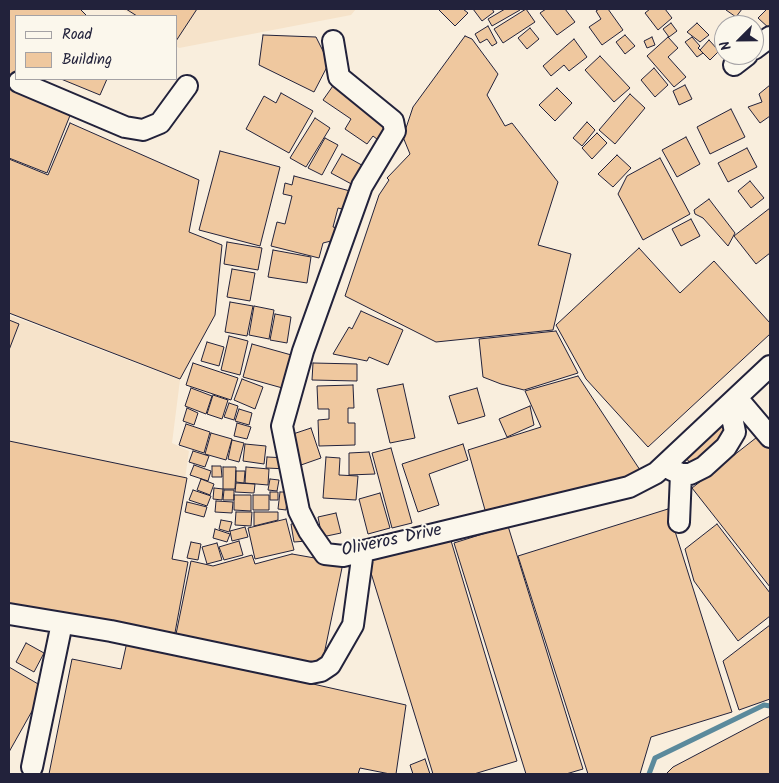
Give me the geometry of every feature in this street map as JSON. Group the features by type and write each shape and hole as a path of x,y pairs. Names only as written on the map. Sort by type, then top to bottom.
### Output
{"street":[{"name":"Oliveros Drive","path":"333,41 339,78 393,121 395,131 362,186 303,351 282,426 299,511 309,531 325,554 343,556 629,487 656,473 673,469 730,403 770,366"},
{"path":"19,82 125,127 143,130 160,123 188,86"},
{"path":"730,403 770,437"},
{"path":"679,522 673,469 690,474 704,467 726,447 735,432 730,415 730,403"},
{"path":"9,614 111,631 311,673 321,672 330,665 353,625 363,551"},
{"path":"32,767 62,623"}],"shaded area":[{"path":"122,9 356,9 351,15 179,48 178,15 131,15"},
{"path":"9,315 180,380 172,443 189,451 185,479 9,445"}],"building":[{"path":"9,9 80,9 86,15 15,15 15,80 71,113 47,173 9,158"},
{"path":"126,9 197,9 178,38 178,15 135,15"},
{"path":"438,9 463,9 468,13 455,26"},
{"path":"473,9 492,9 494,12 482,21"},
{"path":"505,9 520,10 492,26 488,19"},
{"path":"526,9 535,22 503,43 494,29"},
{"path":"546,9 565,9 575,22 557,35 540,13"},
{"path":"608,9 623,30 602,45 589,27 601,19 596,11"},
{"path":"650,9 665,9 672,18 658,30 645,13"},
{"path":"742,9 738,15 733,15 726,10"},
{"path":"767,9 770,9 770,29 764,24 764,15 761,15"},
{"path":"671,23 677,31 669,37 663,29"},
{"path":"697,23 709,35 700,42 687,32"},
{"path":"488,26 497,43 492,46 487,39 480,43 475,34"},
{"path":"530,28 539,39 527,49 518,38"},
{"path":"263,35 316,37 329,63 314,92 259,65"},
{"path":"625,35 635,46 625,54 616,42"},
{"path":"465,36 472,39 498,74 487,95 505,126 512,123 558,182 538,245 571,254 553,330 436,342 345,296 379,195 389,180 387,178 410,154 403,137 413,107"},
{"path":"652,37 655,45 647,48 644,41"},
{"path":"668,37 678,48 668,57 686,77 674,87 647,56"},
{"path":"692,37 703,53 697,57 685,42"},
{"path":"574,39 587,57 569,71 564,65 551,76 543,66"},
{"path":"709,40 714,46 714,56 710,60 700,50"},
{"path":"600,56 630,88 614,102 585,70"},
{"path":"654,68 668,85 655,97 641,80"},
{"path":"63,80 107,80 100,95"},
{"path":"335,83 391,129 382,143 373,136 367,144 345,129 351,119 323,100"},
{"path":"685,85 692,99 679,105 673,91"},
{"path":"770,85 770,116 760,123 748,107 762,102 759,94"},
{"path":"557,88 572,103 555,121 539,105"},
{"path":"281,93 313,111 289,153 246,129 264,96 276,103"},
{"path":"630,94 645,108 615,144 599,130"},
{"path":"731,109 745,137 710,154 697,127"},
{"path":"315,118 330,128 306,167 290,158"},
{"path":"587,122 595,130 582,146 573,138"},
{"path":"70,123 199,180 189,232 222,245 215,315 180,379 9,313 9,159 48,175"},
{"path":"597,133 607,143 592,159 582,148"},
{"path":"686,137 700,164 677,177 662,150"},
{"path":"325,138 338,145 322,175 308,168"},
{"path":"747,148 757,167 728,182 718,163"},
{"path":"220,151 280,167 260,246 199,230"},
{"path":"342,154 367,168 357,187 331,173"},
{"path":"617,155 631,168 613,187 598,174"},
{"path":"660,158 690,214 643,240 618,194 627,176"},
{"path":"294,176 350,191 346,210 338,208 333,227 342,229 339,239 323,243 319,258 271,246 277,222 285,224 292,196 283,194 285,183 292,185"},
{"path":"750,181 764,198 751,208 738,191"},
{"path":"709,199 735,233 728,246 703,218 695,214 694,210"},
{"path":"770,208 770,253 756,264 734,236"},
{"path":"691,219 700,236 681,246 672,229"},
{"path":"227,242 262,248 258,270 224,264"},
{"path":"639,248 680,293 714,261 770,323 770,334 648,447 586,379 556,325"},
{"path":"273,250 311,257 307,283 268,277"},
{"path":"232,269 255,273 250,301 227,297"},
{"path":"230,302 253,306 247,336 225,332"},
{"path":"254,306 274,310 269,339 249,335"},
{"path":"361,311 403,330 388,365 369,357 367,361 333,354 349,327 352,329"},
{"path":"275,314 291,317 287,343 270,340"},
{"path":"9,320 19,324 9,350"},
{"path":"556,331 578,373 524,390 483,377 479,339"},
{"path":"229,336 248,341 240,375 221,370"},
{"path":"207,342 224,347 219,366 201,361"},
{"path":"252,344 295,356 286,389 243,377"},
{"path":"193,363 238,378 231,400 186,385"},
{"path":"313,363 357,364 357,381 312,380"},
{"path":"578,376 642,473 487,517 468,450 541,427 525,391"},
{"path":"242,379 263,387 255,409 234,400"},
{"path":"403,384 415,438 390,443 377,389"},
{"path":"353,385 354,408 348,408 348,423 355,423 355,445 319,446 318,420 329,419 329,409 318,409 317,386"},
{"path":"191,388 212,396 206,414 185,406"},
{"path":"477,388 485,416 458,424 449,396"},
{"path":"213,395 228,400 222,419 207,414"},
{"path":"229,403 238,406 234,420 224,417"},
{"path":"530,406 534,425 507,437 499,419"},
{"path":"187,408 198,413 194,425 183,421"},
{"path":"239,409 252,413 249,425 235,421"},
{"path":"721,422 730,432 692,465 684,456"},
{"path":"237,423 251,427 247,439 234,436"},
{"path":"186,424 210,432 204,453 179,445"},
{"path":"311,428 321,458 301,465 290,435"},
{"path":"211,433 232,439 226,460 205,454"},
{"path":"761,434 770,447 770,587 692,488"},
{"path":"232,440 244,443 239,462 228,459"},
{"path":"9,441 187,478 172,559 188,562 174,638 9,606"},
{"path":"245,444 266,446 264,464 243,461"},
{"path":"463,444 468,460 429,474 439,505 418,512 402,464"},
{"path":"391,448 412,523 392,528 372,453"},
{"path":"193,451 209,456 205,467 189,462"},
{"path":"369,452 375,474 349,475 349,453"},
{"path":"267,457 288,458 288,469 266,468"},
{"path":"326,457 340,458 339,475 358,476 356,500 323,498"},
{"path":"194,465 211,471 208,481 190,475"},
{"path":"212,466 221,466 222,477 212,477"},
{"path":"223,467 236,467 235,489 223,489"},
{"path":"246,467 269,469 268,485 245,483"},
{"path":"236,471 245,471 244,483 236,482"},
{"path":"201,479 214,484 210,495 197,490"},
{"path":"270,479 279,480 277,491 268,490"},
{"path":"236,483 255,484 254,493 235,492"},
{"path":"214,488 223,489 222,500 213,499"},
{"path":"193,490 211,496 207,506 189,500"},
{"path":"224,490 234,490 234,500 223,500"},
{"path":"270,492 278,492 278,500 270,500"},
{"path":"280,492 288,492 286,510 278,509"},
{"path":"380,493 390,528 368,534 359,499"},
{"path":"234,495 251,495 251,511 234,510"},
{"path":"253,495 269,495 269,510 253,510"},
{"path":"216,501 233,502 232,513 215,512"},
{"path":"187,502 207,507 204,517 185,512"},
{"path":"668,509 732,712 651,737 640,774 588,774 518,556"},
{"path":"236,512 252,512 251,526 235,525"},
{"path":"254,512 278,512 278,520 254,526"},
{"path":"336,513 341,533 322,537 318,517"},
{"path":"286,519 294,550 255,559 248,528"},
{"path":"221,520 232,522 229,532 219,529"},
{"path":"304,522 307,541 294,542 291,524"},
{"path":"717,524 770,593 770,616 738,641 694,581 685,549"},
{"path":"508,526 583,769 566,774 526,774 454,543"},
{"path":"245,527 248,537 232,541 230,531"},
{"path":"215,529 230,534 227,542 213,538"},
{"path":"449,534 517,761 474,774 433,774 367,560"},
{"path":"239,541 243,555 224,560 219,547"},
{"path":"191,542 201,544 198,560 187,558"},
{"path":"217,543 222,560 207,564 202,547"},
{"path":"292,554 343,563 321,669 175,639 191,561 213,566 252,555 255,564"},
{"path":"770,625 770,699 739,710 723,661"},
{"path":"127,642 406,705 396,774 360,768 358,774 49,774 72,659 121,669"},
{"path":"26,643 44,653 34,672 16,662"},
{"path":"9,667 45,688 9,752"},
{"path":"770,716 770,774 666,774 673,767"},
{"path":"425,759 430,774 413,774 410,765"}],"waterway":[{"path":"649,774 655,758 764,705 770,706"}]}
